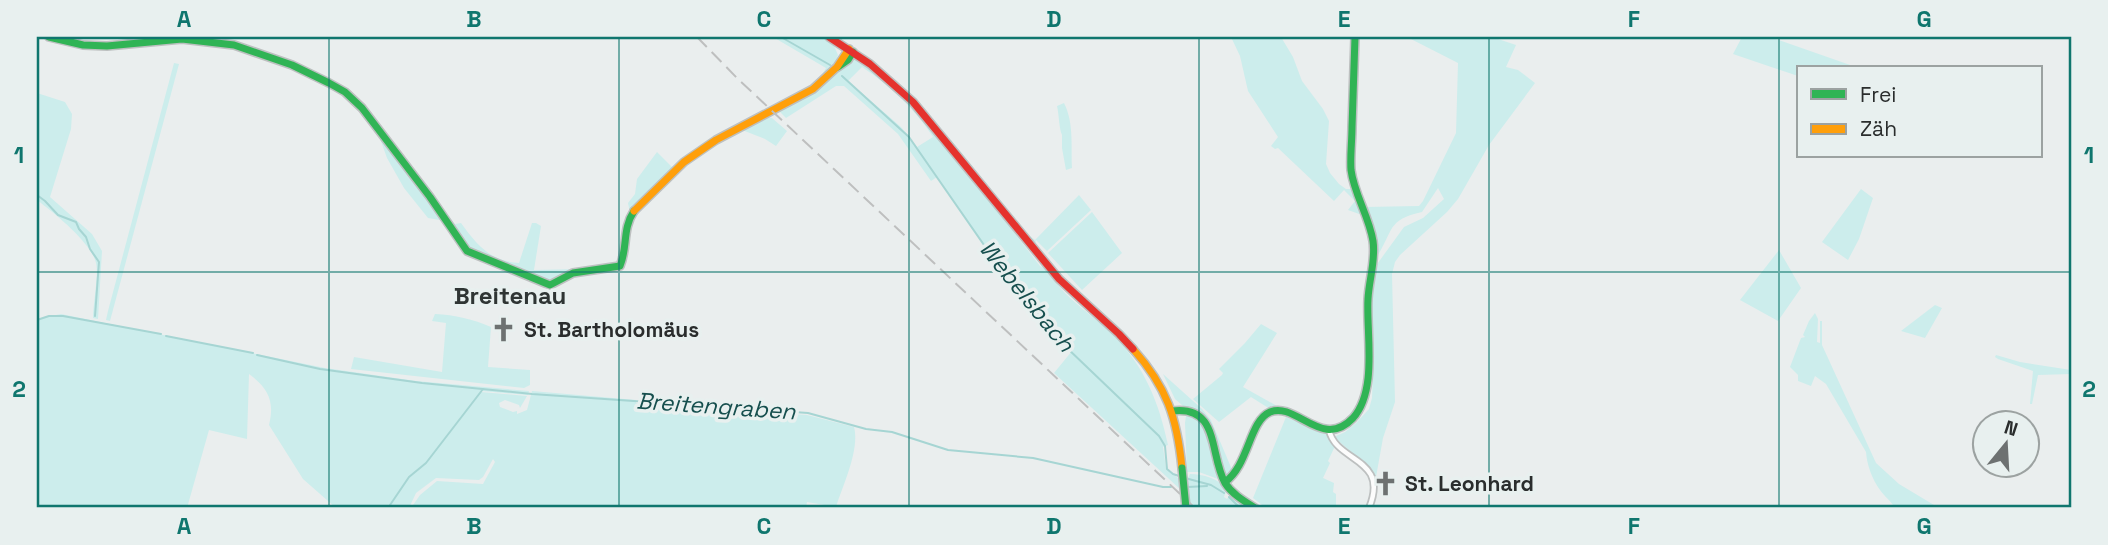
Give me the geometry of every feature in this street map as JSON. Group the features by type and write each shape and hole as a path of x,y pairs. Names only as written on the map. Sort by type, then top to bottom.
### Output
{"street":[{"path":"50,37 83,45 107,46 182,39 215,42 234,45 292,65 337,88 362,108 452,226 467,251 550,285 573,272 620,266 624,256 627,222 684,162 739,127 813,89 839,64 848,60 851,51"},
{"path":"829,37 839,50 839,64"},
{"path":"829,37 890,80 913,102 1059,279 1138,354 1157,378 1172,411 1180,438"},
{"path":"1225,482 1230,480 1241,464 1259,422 1269,413 1278,411 1329,429 1341,427 1357,412 1365,392 1369,365 1368,300 1374,250 1372,235 1354,186 1351,169 1355,37"},
{"path":"1184,410 1180,438 1186,508"},
{"path":"1172,411 1196,413 1204,421 1225,482 1235,494 1255,508"},
{"path":"1329,429 1331,437 1364,466 1373,478 1374,489 1369,508"}],"shaded area":[{"path":"773,37 823,37 834,46 838,55 835,64 819,80 826,68"},
{"path":"1231,37 1281,37 1293,57 1302,81 1329,121 1326,164 1330,173 1339,184 1346,189 1352,189 1362,215 1348,210 1355,201 1344,190 1334,201 1278,148 1271,146 1278,137 1248,91 1240,56"},
{"path":"1407,37 1492,37 1516,45 1506,67 1518,70 1535,83 1489,145 1458,199 1395,262 1392,274 1395,402 1383,438 1376,477 1334,437 1356,423 1369,409 1372,398 1374,345 1371,299 1375,267 1404,227 1423,218 1444,199 1438,188 1422,212 1396,223 1376,258 1364,207 1419,206 1456,133 1458,63"},
{"path":"1742,37 1770,37 1853,66 1797,66 1797,76 1733,54"},
{"path":"854,59 865,64 913,106 1013,227 1013,231 1040,266 1059,287 1114,336 1134,360 1149,386 1160,415 1168,445 1163,447 1166,468 1178,478 1181,490 1054,373 1072,351 986,249 937,177 931,181 898,134 844,86 836,86 786,118 778,110","holes":["862,67 910,108 933,137 917,147 901,127 848,81"]},
{"path":"174,63 179,64 110,321 106,320 108,311"},
{"path":"37,93 65,102 72,114 71,129 50,197 92,234 102,251 98,319 93,318 97,274 93,255 71,228 37,200"},
{"path":"1064,103 1071,126 1072,143 1072,168 1066,170 1057,106"},
{"path":"766,117 772,118 787,131 776,146 742,130"},
{"path":"378,133 446,221 428,218 404,188 387,158"},
{"path":"951,140 1027,234 1035,240 1079,195 1091,210 1047,251 1036,240 1035,245 949,141"},
{"path":"657,152 672,167 686,156 630,213 628,203 635,194 637,179"},
{"path":"1861,189 1873,198 1859,239 1848,260 1822,242"},
{"path":"428,191 455,224 461,223 479,245 492,255 519,263 532,223 536,223 541,226 534,270 582,269 550,284 468,248"},
{"path":"1092,212 1122,253 1082,290 1048,253"},
{"path":"1779,250 1801,288 1778,321 1740,300"},
{"path":"1935,305 1942,308 1925,338 1901,331"},
{"path":"1815,313 1818,319 1817,342 1820,343 1822,321 1822,345 1876,463 1899,484 1939,508 1895,508 1880,490 1869,467 1866,452 1826,384 1815,376 1811,386 1798,381 1798,375 1790,367 1801,338 1805,337 1803,335"},
{"path":"61,314 325,368 416,381 529,391 528,395 481,392 527,396 520,408 519,405 505,400 499,403 500,407 517,411 517,414 527,410 532,391 636,400 636,403 807,415 854,427 855,446 836,507 807,502 806,508 411,508 420,495 437,481 483,484 495,462 493,459 479,480 436,478 416,493 409,508 336,508 303,479 269,425 271,409 265,390 249,374 247,439 209,430 187,508 37,508 37,319"},
{"path":"435,314 464,318 491,327 488,367 530,370 530,385 524,388 351,369 354,357 442,372 446,323 432,321"},
{"path":"1261,324 1277,333 1243,387 1277,406 1270,409 1251,397 1219,422 1193,399 1222,375 1219,369"},
{"path":"1996,355 2020,362 2071,370 2071,374 2038,375 2030,404 2033,371 1998,359"},
{"path":"1163,374 1211,420 1233,472 1230,475 1225,475 1199,411 1183,406 1175,399"},
{"path":"1191,414 1197,418 1207,434 1218,479 1199,472 1187,472 1185,423 1186,416"},
{"path":"1286,417 1324,432 1336,444 1323,478 1334,483 1336,508 1266,508 1253,498"},
{"path":"1190,474 1205,476 1224,485 1227,489 1224,497 1227,499 1231,493 1251,508 1197,508 1189,501"}],"waterway":[{"name":"Webelsbach","path":"781,37 830,65"},
{"name":"Webelsbach","path":"842,76 909,137 1009,281 1066,347 1159,436 1165,446 1167,469 1179,476"},
{"path":"37,195 58,215 76,222 99,262 95,316"},
{"name":"Breitengraben","path":"37,320 49,316 63,316 161,334"},
{"name":"Breitengraben","path":"166,336 253,353"},
{"name":"Breitengraben","path":"257,355 320,369 422,383 532,394 808,413 866,429 892,432 948,450 1033,458 1171,487"},
{"path":"388,508 409,477 426,463 483,389"},
{"name":"Breitengraben","path":"1185,478 1211,485 1224,493"},
{"name":"Breitengraben","path":"1188,487 1207,486"},
{"name":"Webelsbach","path":"1229,497 1240,508"}],"railway":[{"path":"697,37 737,78 1195,508"}],"traffic: fast":[{"path":"49,37 83,45 107,46 182,39 234,45 292,65 329,83 345,92 362,108 430,197 467,251 550,285 573,273 620,266 628,225 634,211"},
{"path":"1225,482 1239,465 1257,424 1270,412 1280,410 1290,413 1320,428 1342,427 1353,418 1366,392 1369,361 1368,299 1374,248 1351,170 1355,37"},
{"path":"838,67 848,60 853,52"},
{"path":"1172,411 1187,411 1206,423 1225,483 1255,508"},
{"path":"1182,468 1186,508"}],"traffic: slow":[{"path":"634,211 684,162 716,140 813,89 837,67 849,49"},
{"path":"1133,349 1154,377 1168,404 1177,434 1182,468"}],"traffic: jam":[{"path":"829,37 870,64 913,102 1059,279 1133,349"}],"place":[{"name":"St. Bartholomäus","path":"504,329"},
{"name":"St. Leonhard","path":"1385,483"}],"district":[{"name":"Breitenau","path":"510,295"}]}
